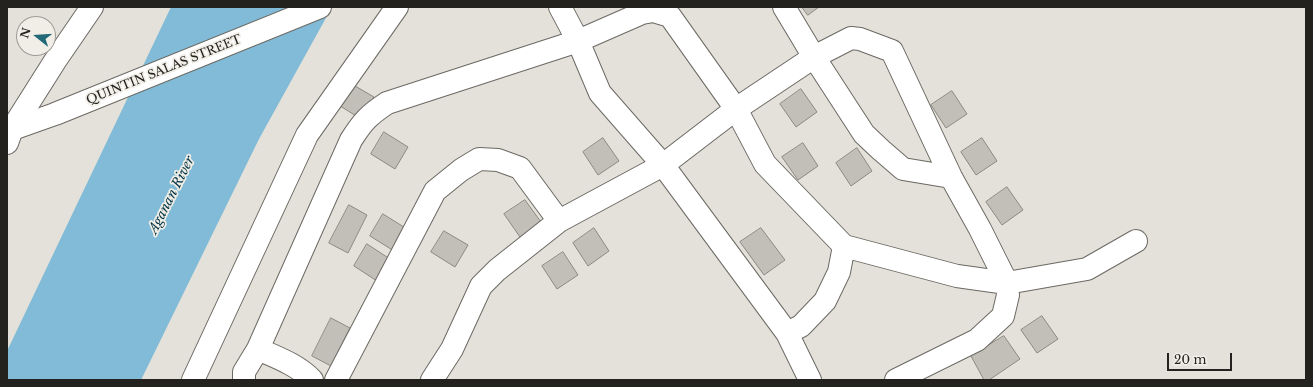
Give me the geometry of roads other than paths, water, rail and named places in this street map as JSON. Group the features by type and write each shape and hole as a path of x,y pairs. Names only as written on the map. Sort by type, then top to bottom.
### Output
{"street":[{"path":"9,134 92,7"},
{"name":"QUINTIN SALAS STREET","path":"9,134 320,7"},
{"path":"193,380 307,135 397,7"},
{"path":"560,7 578,41 600,93 663,165 787,333 810,380"},
{"path":"784,7 814,57 864,134 903,169 951,177"},
{"path":"244,380 244,372 258,349 351,140 359,127 371,113 387,103 578,41 642,13 653,11 670,16 736,109 765,164 844,246 957,276 1007,282 1088,269 1136,241"},
{"path":"432,380 452,349 482,286 497,270 559,221 663,165 736,109 814,57 851,38 860,39 892,51 951,177 1007,282 1008,295 1003,316 977,340 896,380"},
{"path":"336,380 435,191 461,170 479,159 498,160 520,168 559,221"},
{"path":"787,333 801,326 825,301 839,272 844,246"},
{"path":"258,349 287,362 312,380"}],"water":[{"name":"Aganan River","path":"171,7 332,7 259,139 141,380 7,380 7,351"}]}
